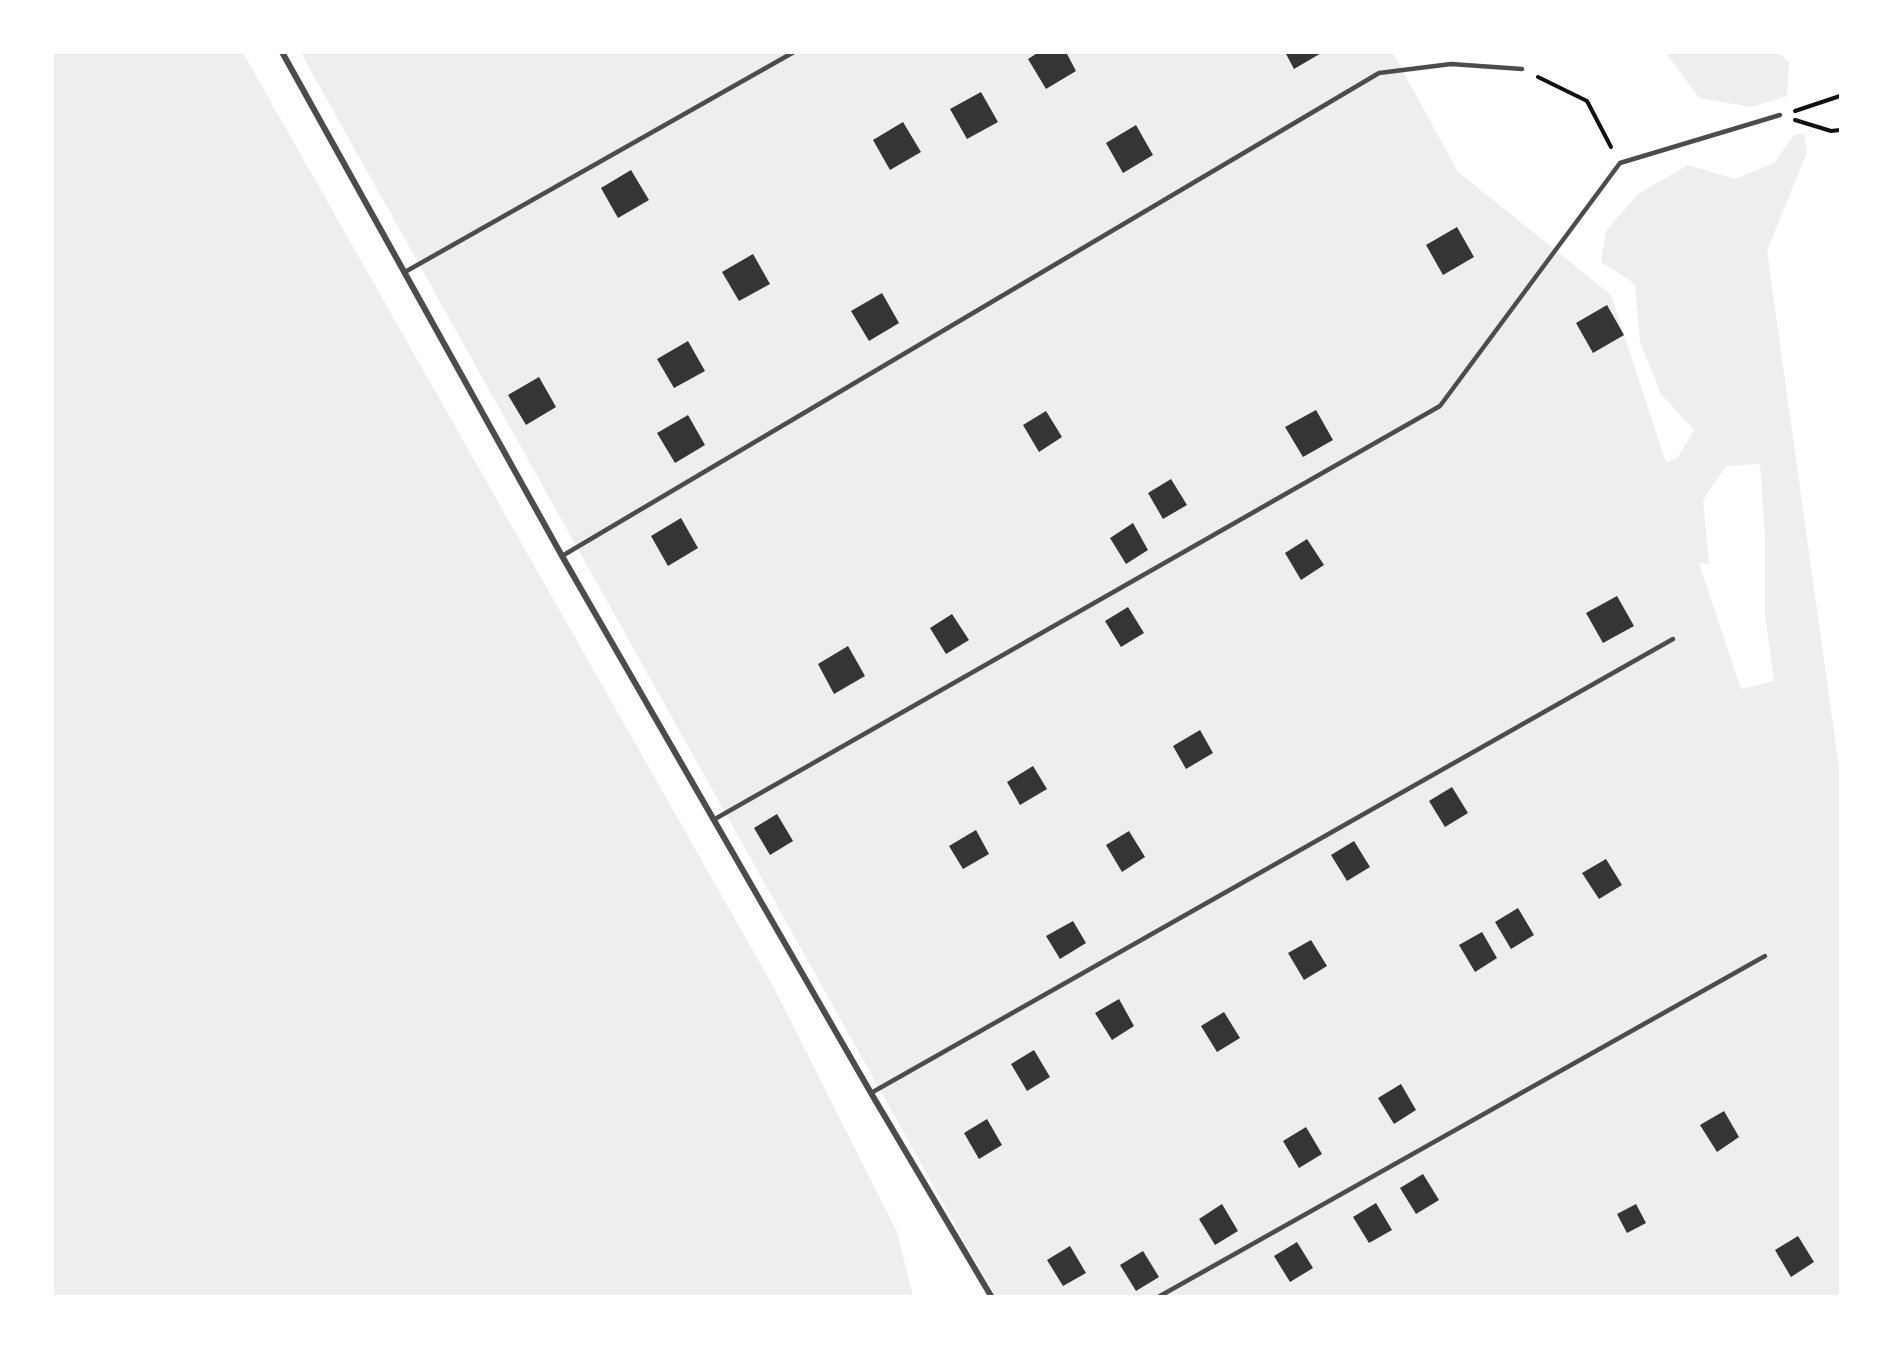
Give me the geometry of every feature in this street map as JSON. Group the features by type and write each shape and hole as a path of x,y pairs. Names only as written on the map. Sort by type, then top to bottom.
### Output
{"street":[{"path":"282,52 562,556 871,1093 991,1296"}],"lane":[{"path":"405,272 794,52"},
{"path":"562,556 1379,73 1451,64 1522,69"},
{"path":"715,819 1440,406 1620,163 1780,115"},
{"path":"871,1093 1673,639"},
{"path":"1160,1296 1765,956"}],"path":[{"path":"1522,69 1587,101 1620,163"},
{"path":"1780,115 1840,96"},
{"path":"1780,115 1831,131 1840,130"}],"shaded area":[{"path":"52,53 243,53 773,986 897,1232 913,1296 53,1296"},
{"path":"301,53 1393,53 1458,172 1611,295 1666,463 1678,457 1694,430 1661,394 1640,342 1635,284 1601,262 1606,231 1638,194 1688,165 1735,179 1774,163 1794,135 1804,134 1807,152 1767,251 1840,775 1840,1296 995,1296","holes":["1760,464 1765,536 1765,614 1774,681 1741,689 1699,563 1709,564 1703,500 1726,466"]},
{"path":"1666,53 1779,53 1789,62 1787,96 1752,107 1699,98"}],"building":[{"path":"1039,52 1066,52 1076,71 1046,89 1028,59"},
{"path":"1285,52 1323,52 1294,69"},
{"path":"981,92 998,122 967,139 950,109"},
{"path":"903,122 921,152 890,170 873,140"},
{"path":"1136,125 1153,155 1123,173 1106,143"},
{"path":"631,170 649,200 618,218 601,188"},
{"path":"1457,227 1474,257 1443,275 1426,245"},
{"path":"753,254 770,284 739,301 722,272"},
{"path":"882,293 899,323 869,341 851,311"},
{"path":"1607,305 1624,335 1593,353 1576,323"},
{"path":"688,341 705,371 674,388 657,359"},
{"path":"539,377 556,407 526,425 508,395"},
{"path":"1316,410 1333,440 1303,457 1285,427"},
{"path":"1046,411 1062,437 1039,452 1023,425"},
{"path":"688,415 705,445 675,463 657,433"},
{"path":"1171,479 1187,505 1163,519 1148,493"},
{"path":"681,518 698,548 668,566 651,536"},
{"path":"1133,523 1148,550 1126,564 1110,538"},
{"path":"1307,539 1324,565 1301,580 1285,553"},
{"path":"1617,596 1634,626 1603,643 1586,613"},
{"path":"1128,607 1144,633 1121,647 1105,621"},
{"path":"952,614 969,640 946,654 930,628"},
{"path":"848,646 865,676 834,694 818,664"},
{"path":"1200,730 1213,753 1186,769 1173,746"},
{"path":"1033,766 1047,789 1020,805 1007,782"},
{"path":"1452,787 1468,813 1445,827 1429,801"},
{"path":"777,814 793,841 770,855 754,828"},
{"path":"976,830 989,854 963,869 949,846"},
{"path":"1129,831 1145,857 1122,872 1106,845"},
{"path":"1354,841 1370,867 1347,881 1331,855"},
{"path":"1606,859 1622,885 1599,899 1582,873"},
{"path":"1518,908 1534,935 1511,949 1495,922"},
{"path":"1073,921 1086,943 1060,959 1046,936"},
{"path":"1482,932 1497,958 1475,972 1459,945"},
{"path":"1311,940 1327,966 1304,980 1288,953"},
{"path":"1119,999 1134,1026 1112,1040 1095,1013"},
{"path":"1224,1012 1240,1038 1217,1052 1201,1026"},
{"path":"1034,1050 1050,1077 1027,1091 1011,1064"},
{"path":"1401,1084 1416,1110 1394,1124 1378,1098"},
{"path":"1724,1111 1739,1137 1717,1152 1700,1125"},
{"path":"987,1119 1002,1145 979,1159 964,1133"},
{"path":"1306,1127 1322,1154 1299,1168 1283,1141"},
{"path":"1423,1174 1439,1200 1416,1214 1400,1188"},
{"path":"1376,1203 1392,1230 1369,1243 1353,1217"},
{"path":"1222,1204 1238,1231 1215,1245 1199,1219"},
{"path":"1636,1204 1646,1223 1627,1233 1617,1214"},
{"path":"1798,1236 1814,1262 1791,1277 1775,1250"},
{"path":"1297,1242 1313,1268 1290,1282 1274,1256"},
{"path":"1070,1246 1086,1273 1063,1286 1047,1260"},
{"path":"1143,1251 1159,1277 1136,1291 1120,1265"}]}
